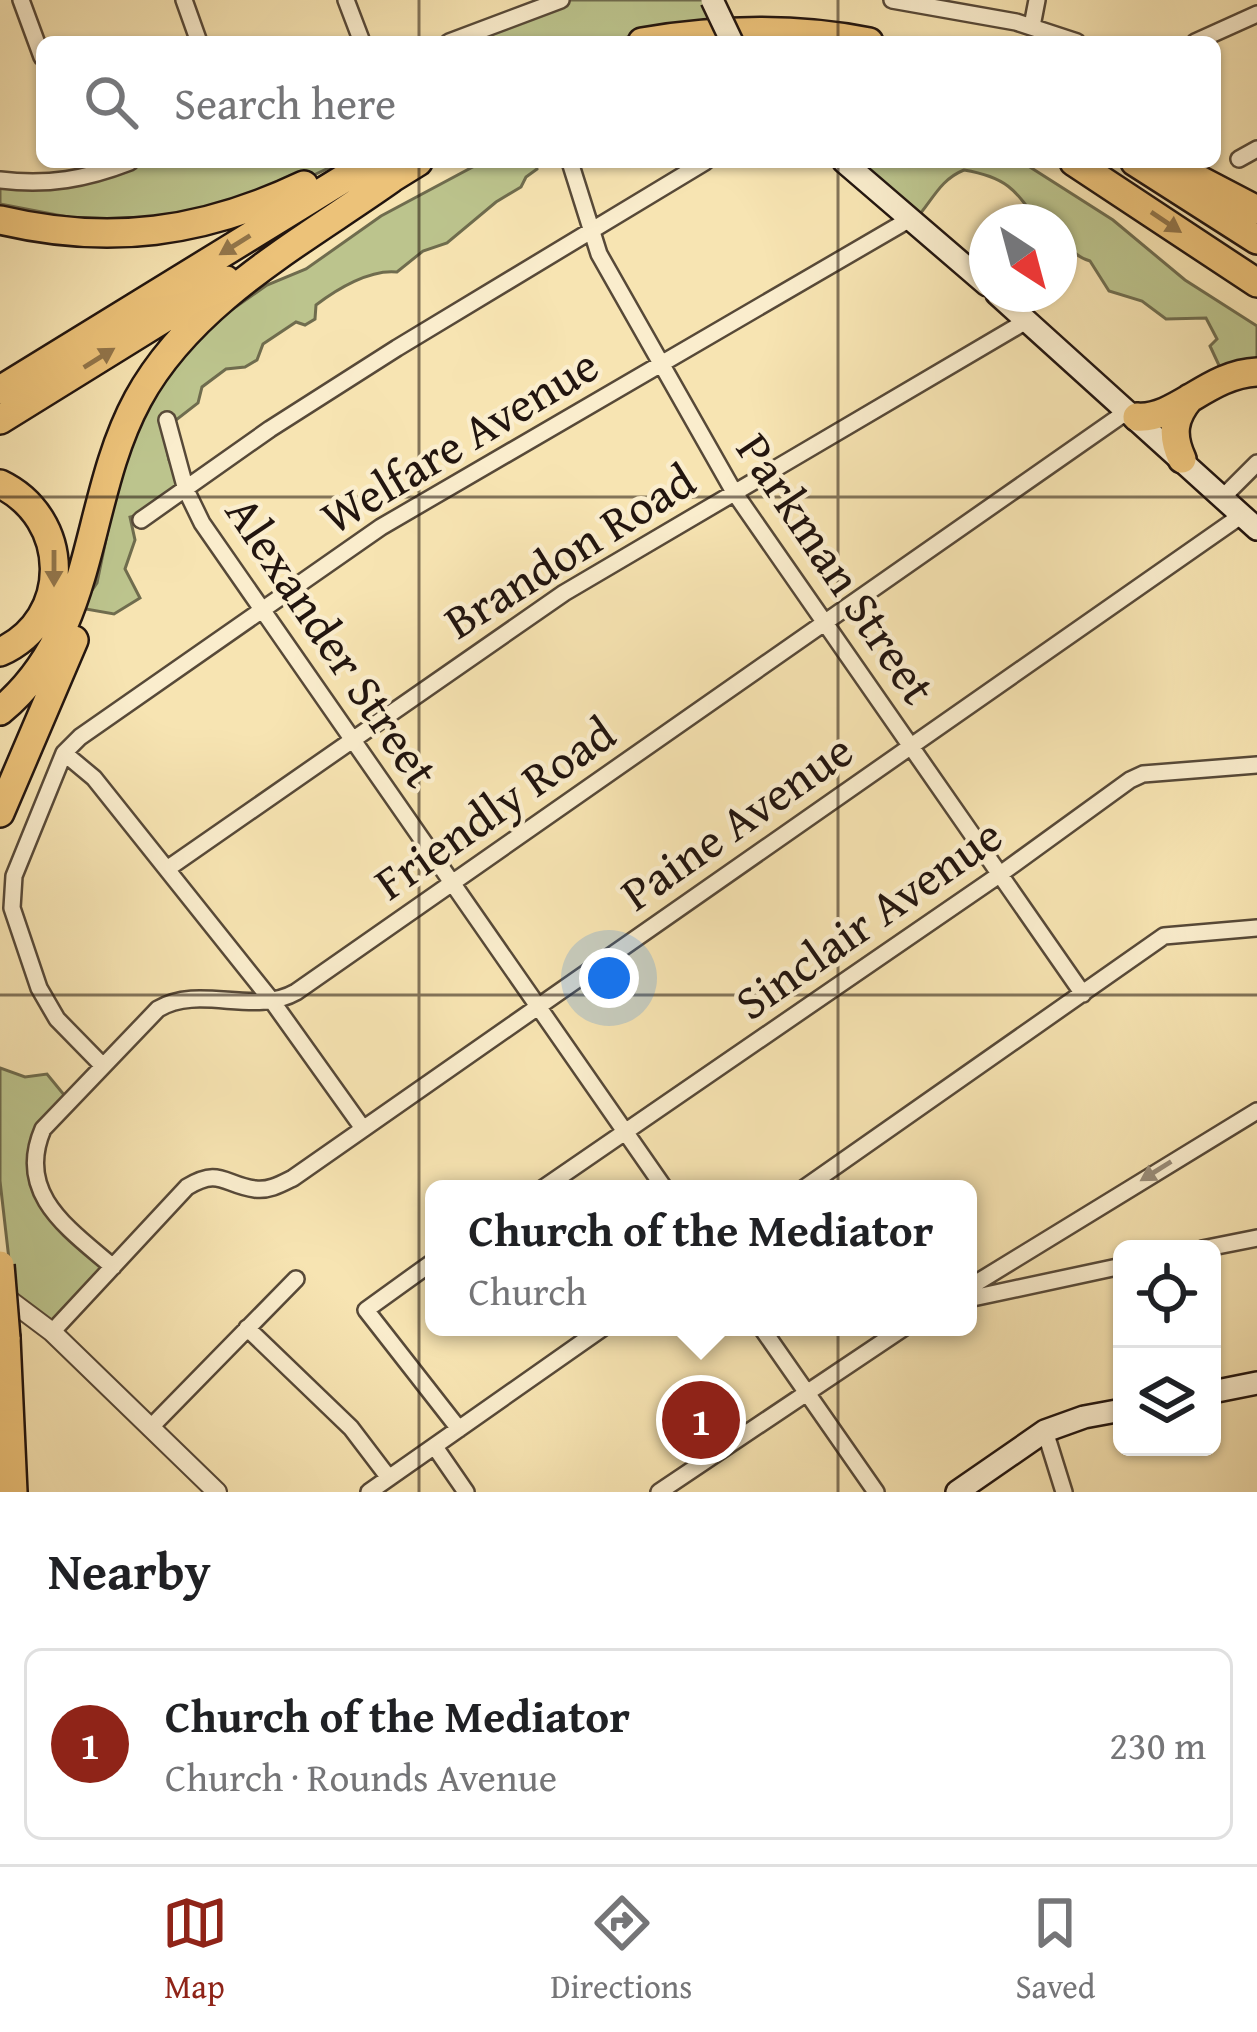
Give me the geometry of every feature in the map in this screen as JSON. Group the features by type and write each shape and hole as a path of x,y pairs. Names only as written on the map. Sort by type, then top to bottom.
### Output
{"highway":[{"path":"682,36 768,31 814,36"},
{"path":"0,220 86,235 167,228 239,213 339,168"},
{"path":"1083,168 1257,283"},
{"path":"1144,168 1257,240"},
{"path":"1177,168 1257,210"},
{"path":"0,390 381,170"},
{"path":"0,420 381,170"},
{"path":"0,711 41,668 64,629 78,594 114,456 148,383 184,335 381,170"},
{"path":"0,205 87,224 167,228"},
{"path":"1133,414 1163,413 1227,376 1257,372"},
{"path":"1182,459 1174,439 1175,422 1198,391"},
{"path":"0,813 84,613 103,533 114,456"},
{"path":"0,484 40,515 56,563 54,589 44,613 28,634 0,652"},
{"path":"0,1265 14,1492"}],"main road":[{"path":"712,0 729,36"},
{"path":"851,168 969,270"},
{"path":"1018,312 1250,522"},
{"path":"1221,1390 1257,1382"},
{"path":"957,1492 1045,1431 1113,1412"}],"street":[{"path":"21,0 36,40"},
{"path":"184,0 197,36"},
{"path":"346,0 360,36"},
{"path":"509,0 515,17"},
{"path":"465,36 561,0"},
{"path":"892,0 1032,26 1060,36"},
{"path":"1032,26 1036,0"},
{"path":"1208,36 1257,14"},
{"path":"1257,149 1239,158 1257,163"},
{"name":"Parkman Street","path":"572,168 589,232 734,493 1083,994"},
{"path":"141,520 270,429 695,168"},
{"path":"0,180 38,183 84,170"},
{"name":"Welfare Avenue","path":"64,753 80,736 381,527 910,219"},
{"name":"Brandon Road","path":"167,869 563,592 1028,320"},
{"name":"Friendly Road","path":"113,1267 47,1204 38,1190 35,1147 44,1129 158,1009 170,1001 272,1001 296,992 824,622 1133,414"},
{"name":"Alexander Street","path":"167,420 186,490 202,523 659,1180"},
{"path":"1223,497 1257,463"},
{"name":"Paine Avenue","path":"52,1332 188,1186 203,1177 224,1177 251,1190 268,1189 293,1178 912,748 1250,522"},
{"path":"103,1066 57,1019 39,988 12,908 14,876 64,753 94,778 167,869 272,1001 362,1127"},
{"name":"Sinclair Avenue","path":"555,1180 1143,774 1257,765"},
{"path":"816,1180 1172,933 1257,928"},
{"path":"977,1282 1257,1111"},
{"path":"1221,1245 1257,1238"},
{"path":"425,1267 366,1310 459,1429"},
{"path":"977,1297 1113,1268"},
{"path":"150,1428 296,1279"},
{"path":"0,1292 52,1332 215,1491"},
{"path":"247,1328 351,1428 389,1478"},
{"path":"369,1492 591,1336"},
{"path":"767,1336 876,1492"},
{"path":"659,1492 892,1336"},
{"path":"1045,1431 1064,1492"},
{"path":"435,1447 466,1492"}],"green space":[{"path":"564,0 711,0 718,23 635,36 467,36"},
{"path":"100,168 328,168 243,209 104,224 0,204 0,181 13,183"},
{"path":"471,168 537,168 521,187 447,243 423,251 397,272 365,277 344,287 316,305 315,319 305,325 296,322 263,344 257,360 226,369 202,387 198,403 163,430 181,487 130,517 135,540 125,569 140,598 114,614 80,608 97,583 119,476 150,391 203,330 267,285 306,269 381,216"},
{"path":"849,168 1031,168 1113,220 1185,280 1257,326 1257,372 1223,374 1210,346 1217,339 1206,318 1166,319 1142,301 1109,291 1090,261 1077,254 1077,204 1024,204 1000,181 964,170 942,186 914,221"},
{"path":"0,1068 25,1077 47,1074 65,1096 51,1114 33,1174 105,1266 45,1327 14,1303 0,1181"}],"place":[{"name":"Church of the Mediator","path":"701,1420"}]}
